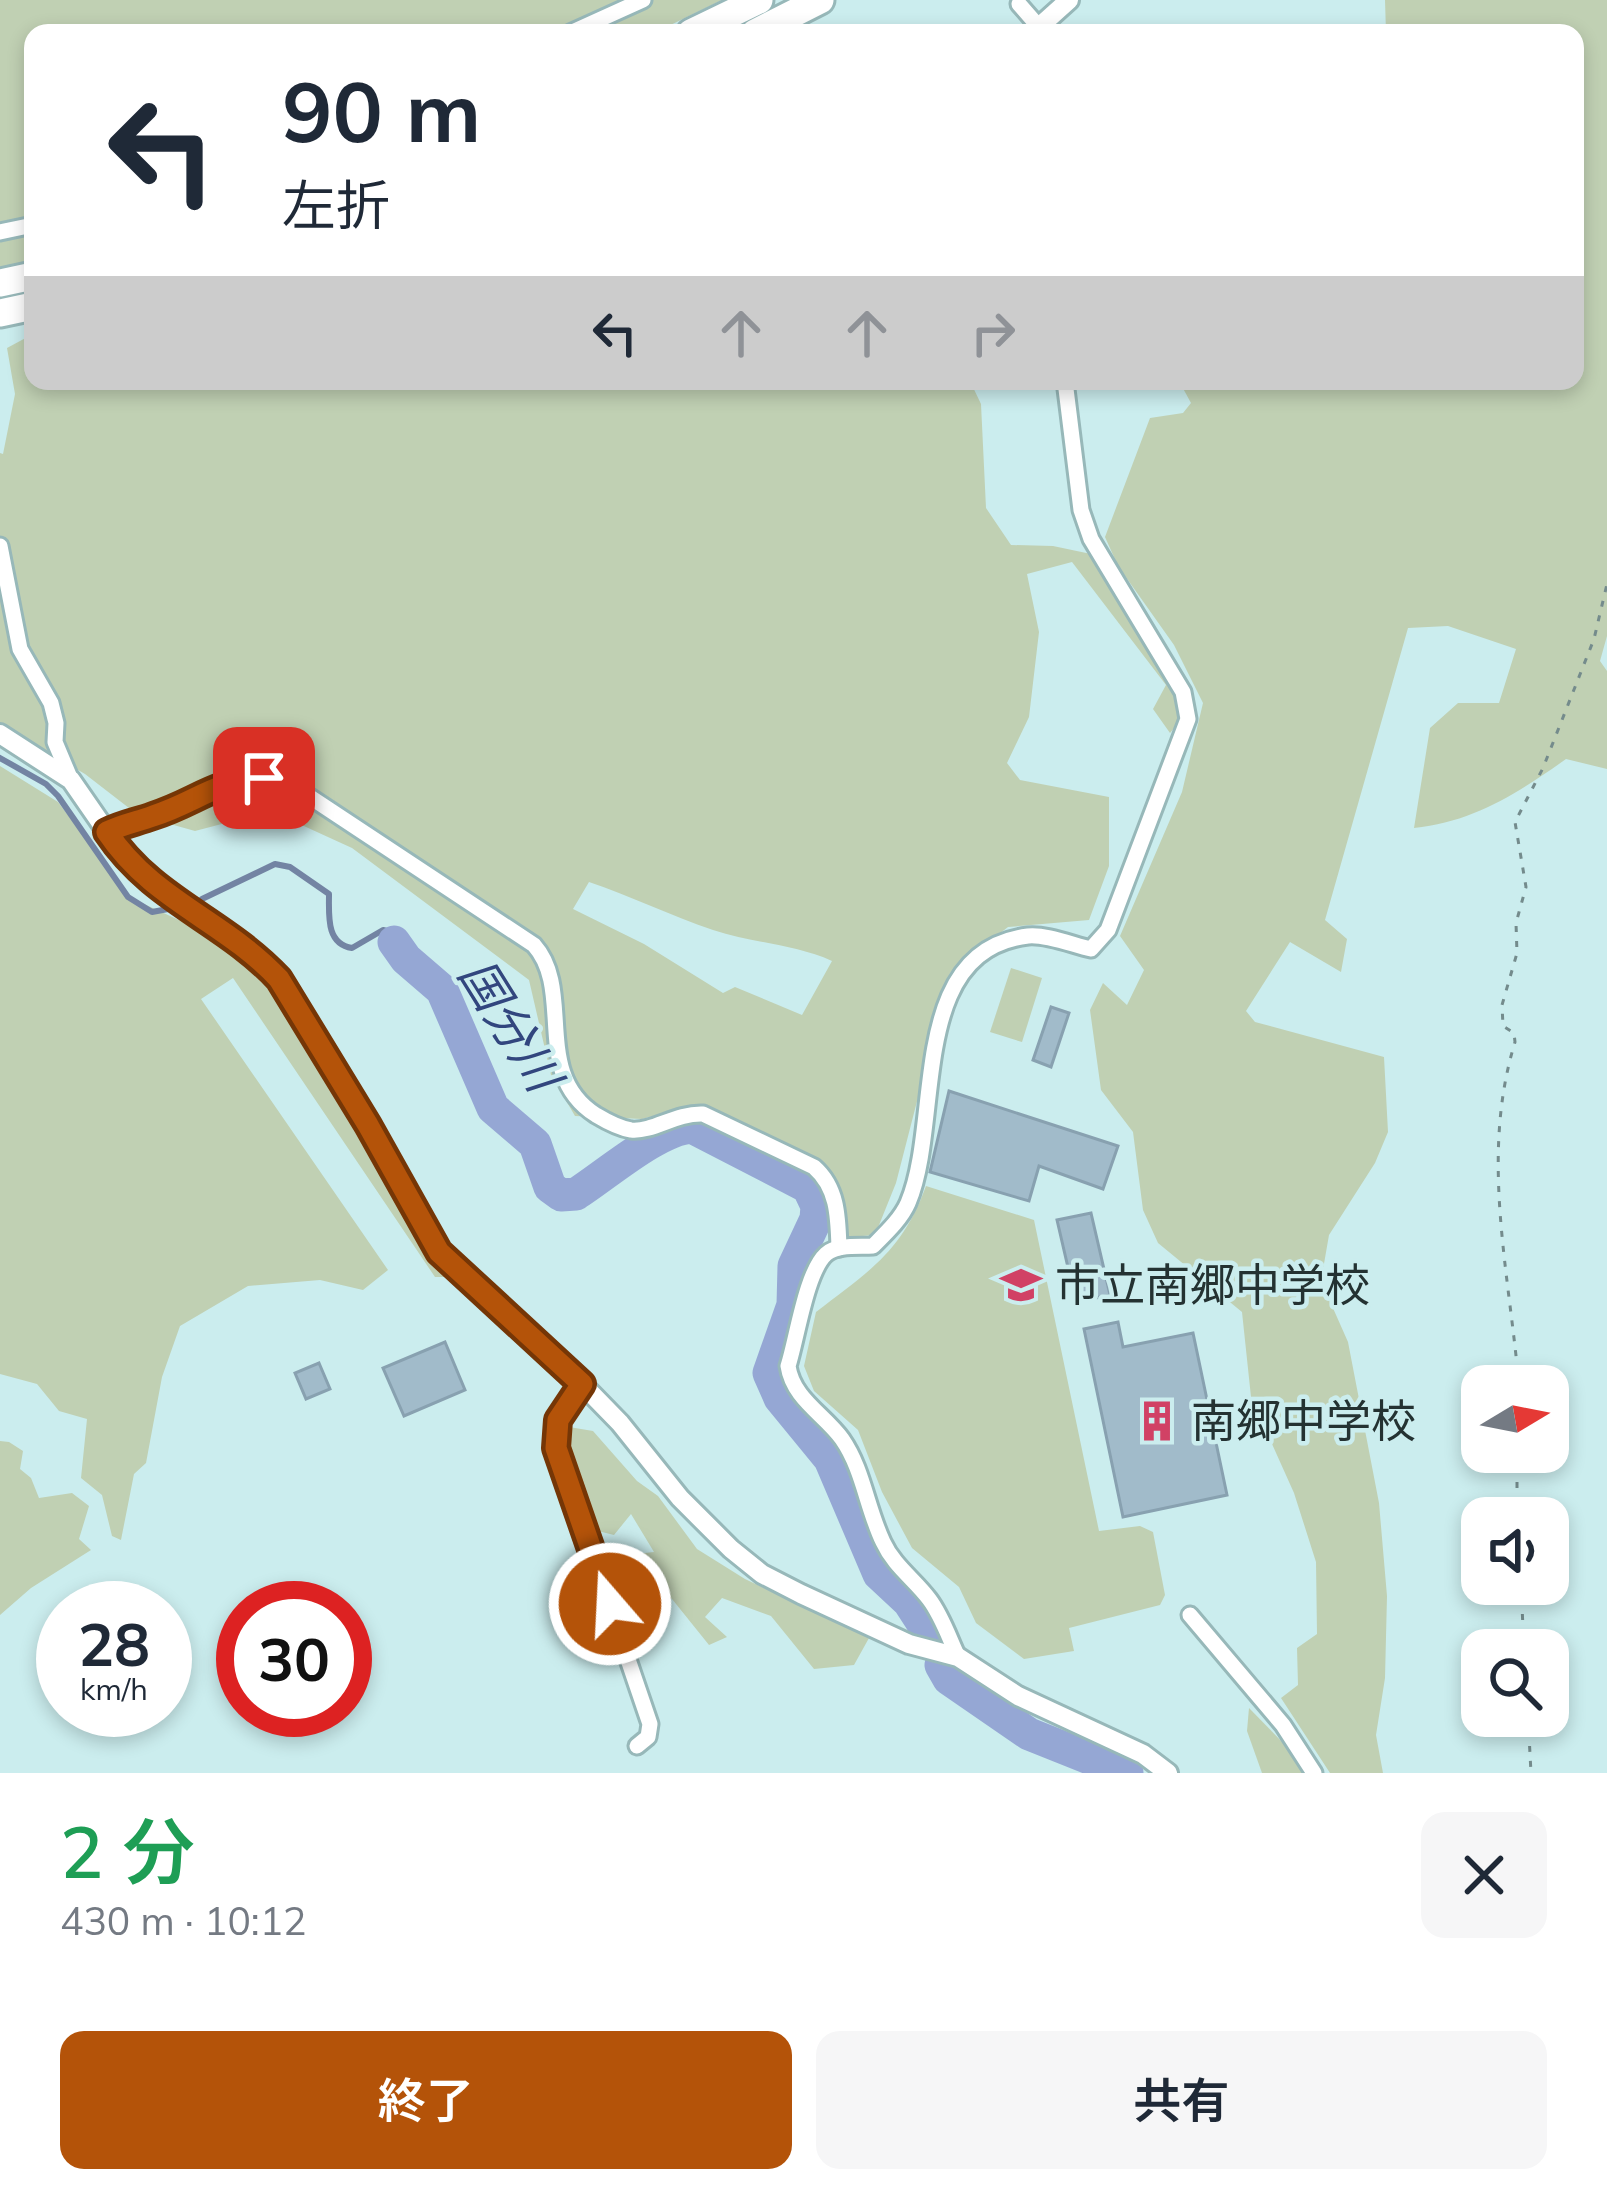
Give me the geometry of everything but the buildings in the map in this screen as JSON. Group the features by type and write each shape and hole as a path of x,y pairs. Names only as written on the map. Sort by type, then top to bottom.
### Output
{"highway":[{"path":"710,24 759,0"},
{"path":"773,24 820,0"}],"street":[{"path":"590,24 643,0"},
{"path":"1045,24 1069,0"},
{"path":"1019,4 1034,24"},
{"path":"958,1658 931,1602 898,1568 883,1543 841,1437 802,1398 788,1366 812,1276 826,1253 873,1246 906,1207 916,1179 935,1046 955,979 976,954 1030,935 1091,950 1108,930 1188,719 1183,692 1091,539 1081,510 1067,390"},
{"path":"0,546 20,649 51,703 55,742 71,779 127,861 146,880 260,958 279,979 439,1252 582,1384 700,1520 762,1574 886,1635 958,1658 1018,1696 1143,1754 1168,1773"},
{"path":"0,734 71,779"},
{"path":"107,832 236,780 264,778 304,793 543,955 559,1067 588,1110 631,1130 683,1113 703,1114 814,1167 827,1178 834,1197 839,1248"},
{"path":"582,1384 558,1420 556,1448 650,1724 648,1737 637,1746"},
{"path":"1190,1615 1283,1725 1314,1773"}],"path":[{"path":"1517,1365 1500,1224 1497,1155 1498,1113 1515,1042 1514,1033 1503,1026 1500,1016 1517,953 1516,923 1526,887 1515,822 1543,768 1594,639 1607,584"},
{"path":"1529,1737 1531,1773"}],"green space":[{"path":"0,0 722,0 673,24 24,24 24,263 0,269"},
{"path":"1385,0 1607,0 1607,636 1600,661 1607,671 1607,769 1566,759 1476,812 1414,828 1430,728 1458,703 1499,703 1516,649 1448,626 1408,628 1325,920 1347,939 1341,972 1290,942 1246,1011 1255,1022 1384,1057 1388,1132 1375,1163 1329,1235 1321,1281 1348,1342 1379,1503 1387,1596 1385,1678 1376,1735 1383,1773 1330,1773 1281,1698 1298,1685 1297,1648 1317,1634 1316,1562 1294,1493 1251,1397 1242,1312 1158,1243 1143,1210 1133,1132 1101,1090 1090,1010 1103,983 1127,1005 1144,970 1120,936 1182,792 1203,703 1174,645 1118,566 1105,537 1150,418 1183,413 1191,403 1184,390 1584,390 1584,24 1386,24"},
{"path":"24,339 24,390 974,390 981,404 986,508 1011,545 1053,546 1091,554 1178,694 1180,721 1170,733 1153,709 1166,685 1072,562 1027,574 1039,632 1029,717 1007,763 1020,780 1109,797 1109,866 1089,920 1008,927 950,973 896,1183 875,1235 850,1237 842,1231 812,1162 694,1105 642,1119 575,1116 551,1075 529,980 352,848 271,811 195,831 138,815 85,774 0,725 0,453 15,394 7,348","holes":["589,882 713,930 832,961 802,1015 735,987 723,993 644,944 573,909"]},
{"path":"0,766 58,802 131,898 218,938 259,967 447,1277 435,1277 233,978 201,999 388,1270 363,1290 320,1280 248,1286 180,1326 162,1377 146,1463 134,1474 121,1540 112,1536 102,1495 81,1478 87,1419 59,1411 37,1384 0,1374"},
{"path":"1011,968 1042,978 1022,1042 990,1032"},
{"path":"926,1186 1034,1220 1099,1531 1140,1526 1153,1532 1165,1595 1160,1605 1069,1628 1074,1651 1024,1659 976,1623 959,1587 912,1548 882,1492 858,1430 814,1391 804,1366 816,1312 868,1272 895,1244"},
{"path":"569,1427 593,1431 637,1481 658,1496 697,1549 745,1579 869,1638 854,1665 814,1669 771,1616 722,1598 705,1617 727,1637 709,1645 672,1599 638,1583 616,1598 608,1573 626,1555 654,1552 631,1514 614,1535 594,1530 571,1459"},
{"path":"0,1441 23,1451 20,1469 31,1478 39,1498 72,1493 89,1506 79,1539 91,1550 36,1581 0,1615"},
{"path":"1249,1708 1305,1773 1262,1773 1247,1731"}],"waterway":[{"name":"国分川","path":"0,758 58,796 128,897 152,912 168,909"},
{"name":"国分川","path":"202,899 275,864 290,867 329,894 331,928 337,941 352,948 383,930 391,932 394,942"},
{"name":"国分川","path":"394,942 442,990 493,1108 535,1144 550,1187 561,1195 576,1194 648,1144 692,1127 808,1187 817,1206 816,1219 794,1266 793,1305 769,1373 780,1398 830,1459 879,1574 909,1602 933,1639"},
{"name":"国分川","path":"941,1665 949,1679 1029,1734 1127,1773"}],"place":[{"name":"市立南郷中学校","path":"1021,1285"},
{"name":"南郷中学校","path":"1157,1421"}],"route":[{"path":"264,778 212,787 151,818 134,819 107,832 146,880 260,958 279,979 439,1252 582,1384 558,1420 556,1448 610,1604"}]}
